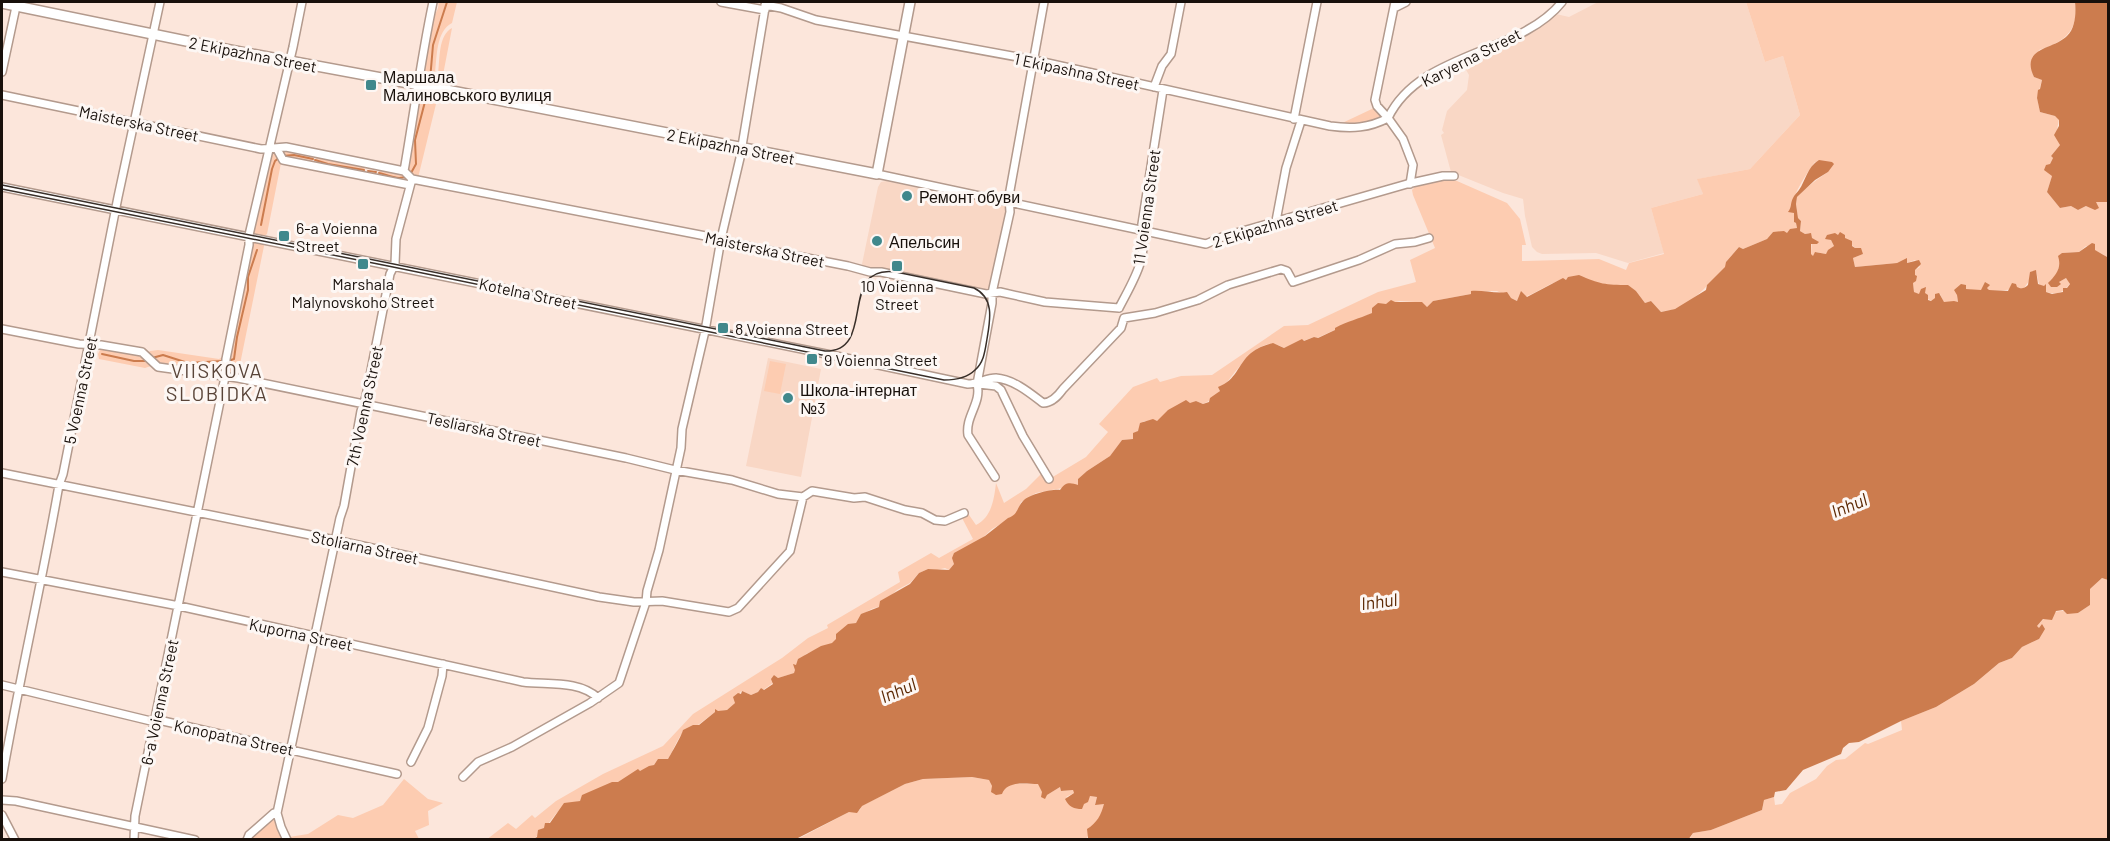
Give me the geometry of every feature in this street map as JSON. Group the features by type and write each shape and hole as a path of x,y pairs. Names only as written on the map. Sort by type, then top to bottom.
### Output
{"street":[{"name":"5 Voenna Street","path":"2,778 17,689 42,581 59,485 160,2"},
{"name":"6-a Voienna Street","path":"134,840 135,816 225,376 226,359 249,237 302,2"},
{"path":"411,182 404,171 420,61 433,2"},
{"name":"1 Ekipashna Street","path":"721,2 781,8 816,20 1034,60 1330,126 1357,128 1374,125 1388,118"},
{"path":"877,174 910,2"},
{"path":"994,477 968,435 968,422 979,392 977,384 992,293 1010,212 1044,2"},
{"path":"1154,87 1162,66 1171,54 1181,2"},
{"path":"1276,221 1297,120 1317,2"},
{"path":"1406,2 1394,5 1375,100 1377,106 1403,139 1413,165 1410,184"},
{"name":"Karyerna Street","path":"1388,118 1394,105 1428,75 1522,32 1554,11 1562,2"},
{"name":"2 Ekipazhna Street","path":"2,3 17,4 153,34 877,174 1206,244 1276,221 1410,184 1443,176 1454,176"},
{"path":"2,72 17,4"},
{"path":"463,777 478,762 512,747 598,698 619,683 646,602 681,448 682,429 705,329 720,239 741,148 765,6"},
{"name":"11 Voienna Street","path":"1119,308 1141,264 1145,244 1142,224 1163,90"},
{"name":"Maisterska Street","path":"2,95 259,149 286,147 404,171"},
{"name":"Maisterska Street","path":"277,149 283,160 720,239 870,272 881,272 986,294 1000,292 1045,302 1119,308"},
{"name":"7th Voenna Street","path":"277,813 344,506 390,274 394,265 396,239 405,214 411,182"},
{"name":"Kotelna Street","path":"2,187 394,265 968,384 998,378 1016,384 1043,403 1058,396 1121,328 1124,318"},
{"path":"1119,308 1124,318 1155,313 1198,300 1228,285 1281,269 1287,271 1293,282 1359,260 1395,244 1429,238"},
{"name":"Tesliarska Street","path":"2,329 142,352 158,367 225,376 363,404 732,480 778,494 803,497 812,491 854,498 865,497 922,513 934,520 945,521 964,513"},
{"path":"977,384 996,386 1000,390 1023,436 1049,479"},
{"name":"Stoliarna Street","path":"2,472 599,597 634,602 662,600 729,612 738,608 789,551 803,497"},
{"name":"Kuporna Street","path":"2,572 179,606 523,682 562,684 591,692 598,698"},
{"path":"411,762 432,717 443,664"},
{"name":"Konopatna Street","path":"2,685 155,722 163,721 291,748 397,774"},
{"path":"2,800 16,801 195,840"},
{"path":"247,840 249,835 274,813 277,813 287,840"},
{"path":"2,815 15,840"}],"shaded area":[{"path":"438,2 457,2 452,23 440,38 435,73 422,71 430,20 437,11"},
{"path":"1598,2 1746,2 1765,62 1783,56 1800,115 1750,169 1698,179 1703,194 1651,208 1664,253 1628,263 1596,253 1542,254 1537,252 1532,247 1523,199 1451,172 1441,135 1444,133 1442,130 1447,111 1467,90 1469,75 1461,61 1523,34 1556,14 1569,17"},
{"path":"1746,2 2075,2 2075,20 2069,33 2057,43 2039,50 2032,72 2034,77 2042,80 2037,98 2040,112 2059,119 2057,130 2060,145 2051,156 2053,158 2050,164 2052,176 2047,192 2060,208 2071,206 2078,210 2095,202 2108,202 2108,262 2104,255 2086,246 2079,252 2062,253 2057,275 2050,281 2059,282 2066,278 2070,283 2060,292 2046,292 2039,284 2036,271 2024,288 1999,291 1987,288 1978,291 1966,289 1957,295 1958,303 1944,303 1940,294 1932,301 1914,292 1915,270 1920,267 1915,260 1907,263 1907,259 1897,263 1855,267 1853,258 1863,254 1838,235 1825,238 1831,240 1834,246 1826,254 1816,252 1813,257 1811,254 1812,238 1809,233 1805,234 1800,231 1801,221 1798,218 1796,204 1797,197 1828,172 1815,162 1793,200 1791,212 1794,212 1794,222 1797,228 1787,233 1773,232 1767,239 1743,249 1739,247 1726,262 1726,267 1703,290 1684,305 1673,310 1661,312 1651,301 1645,303 1636,291 1620,285 1609,286 1577,280 1563,280 1517,301 1497,291 1471,291 1471,294 1433,301 1427,307 1415,302 1400,301 1386,304 1372,313 1317,338 1314,337 1284,348 1272,344 1261,347 1251,354 1213,398 1203,404 1196,401 1157,421 1144,421 1133,439 1122,440 1110,456 1078,479 1078,485 1036,493 1021,502 1013,517 992,529 949,570 945,568 928,569 919,573 879,607 872,609 852,624 833,643 806,654 794,673 778,678 774,675 773,683 751,695 741,691 735,703 727,710 715,712 698,725 687,728 668,759 656,762 617,783 583,795 580,801 557,812 540,834 533,839 486,840 508,823 516,829 532,815 535,818 556,801 603,774 663,746 693,714 782,658 808,638 828,628 827,625 900,582 898,572 931,553 939,558 973,539 961,516 967,512 976,525 981,522 991,507 996,483 1004,503 1026,489 1041,474 1047,471 1051,478 1086,457 1108,432 1099,424 1133,387 1157,378 1160,382 1181,376 1212,375 1284,326 1308,325 1378,292 1416,282 1410,260 1435,248 1413,195 1412,190 1416,186 1439,180 1457,181 1507,203 1520,219 1526,245 1522,245 1522,261 1599,259 1626,270 1629,263 1664,254 1651,208 1703,194 1697,179 1750,169 1800,115 1783,56 1765,62"},
{"path":"452,28 443,75 438,74 442,42 447,31"},
{"path":"419,99 436,104 418,178 412,177 406,167"},
{"path":"1377,108 1381,118 1365,125 1338,125"},
{"path":"283,149 311,154 314,156 312,162 285,158 281,151"},
{"path":"269,154 278,155 281,163 267,234 264,236 255,234 252,230"},
{"path":"316,158 365,167 363,173 316,164"},
{"path":"379,170 405,174 409,179 408,182 378,176"},
{"path":"886,181 1008,207 989,290 986,292 864,268 862,264 878,187 881,182"},
{"path":"254,241 263,243 264,246 236,376 228,374 231,343"},
{"path":"102,346 141,354 151,366 145,368 99,359 98,354"},
{"path":"158,350 219,359 225,355 222,371 218,374 156,364 147,354"},
{"name":"Школа-інтернат №3","path":"768,358 821,369 801,477 746,466"},
{"path":"770,361 786,364 780,394 764,391"},
{"path":"2102,578 2108,580 2108,839 1689,840 1693,833 1711,830 1762,810 1764,800 1774,797 1775,805 1782,804 1790,793 1816,779 1827,766 1836,760 1845,759 1865,743 1868,744 1902,730 1901,721 1936,707 1974,684 1999,663 2012,658 2022,647 2039,639 2037,626 2046,617 2060,611 2078,613 2090,605 2090,589"},
{"path":"972,777 989,780 992,786 1004,788 1010,784 1039,784 1047,795 1060,787 1061,791 1073,790 1074,793 1066,797 1083,804 1090,796 1097,797 1095,804 1105,804 1086,839 796,840 849,812 860,810 861,806 905,784 923,779"},
{"path":"404,779 428,799 443,803 428,811 429,825 415,831 419,839 291,840 289,837 308,834 338,815 353,818 383,805"},
{"path":"272,816 275,817 277,829 283,839 249,840"}],"water":[{"path":"2075,2 2108,2 2108,202 2096,202 2099,208 2095,210 2086,206 2078,210 2071,206 2060,208 2047,192 2052,176 2044,170 2046,165 2050,164 2053,158 2051,156 2060,145 2054,135 2059,126 2059,120 2055,116 2040,112 2037,98 2042,80 2034,77 2031,67 2031,60 2035,55 2061,41 2070,33 2075,19"},
{"name":"Inhul","path":"1819,160 1834,164 1828,172 1815,180 1797,197 1796,204 1798,218 1801,221 1800,231 1805,234 1811,233 1812,238 1819,242 1811,244 1811,254 1813,256 1815,252 1826,254 1834,246 1831,240 1825,239 1827,235 1835,233 1838,235 1840,232 1852,241 1852,246 1861,248 1863,254 1853,258 1855,267 1897,263 1907,258 1907,263 1919,260 1921,264 1915,270 1917,276 1913,283 1914,292 1919,294 1921,289 1926,287 1925,293 1928,295 1928,300 1931,301 1935,298 1935,294 1939,293 1944,302 1958,302 1954,290 1961,284 1966,285 1966,289 1981,290 1985,282 1990,285 1987,288 1989,290 2008,291 2012,283 2018,288 2024,288 2028,285 2030,272 2036,270 2038,284 2044,286 2046,284 2046,292 2052,294 2063,292 2063,288 2067,288 2070,284 2066,278 2059,282 2061,284 2057,287 2051,287 2048,283 2058,271 2058,256 2062,253 2079,252 2092,243 2095,244 2095,250 2107,257 2108,580 2102,578 2090,589 2090,605 2078,613 2067,614 2063,610 2056,611 2052,620 2043,619 2037,626 2039,628 2042,624 2045,629 2039,639 2022,647 2012,658 1999,663 1974,684 1936,707 1859,742 1849,743 1843,748 1841,754 1803,770 1786,790 1775,792 1774,797 1764,800 1762,810 1711,830 1693,833 1688,840 1086,840 1088,838 1087,829 1098,818 1104,804 1095,805 1097,797 1090,796 1082,809 1077,809 1070,806 1065,799 1074,793 1073,790 1061,791 1060,787 1047,795 1045,799 1041,797 1042,792 1038,784 1017,784 1008,787 1002,794 996,795 991,792 992,786 989,780 972,777 923,779 905,784 862,806 857,813 849,812 796,839 533,839 537,837 538,830 544,828 545,823 550,823 564,803 580,801 582,795 612,782 618,782 638,769 640,771 654,765 658,759 668,759 683,730 699,725 715,712 715,709 727,710 735,703 733,697 738,693 741,694 742,691 751,695 773,684 771,679 774,675 778,678 794,673 793,664 796,665 798,659 821,646 832,643 836,639 836,634 848,624 856,623 861,614 879,607 880,601 910,584 919,573 928,569 949,570 954,564 952,558 954,553 985,536 1014,515 1026,498 1041,492 1060,490 1068,483 1078,485 1078,479 1110,456 1122,440 1133,439 1133,433 1138,431 1140,423 1153,419 1157,421 1168,410 1186,400 1190,403 1209,402 1210,398 1220,391 1218,387 1229,380 1246,358 1258,348 1273,343 1284,348 1302,339 1304,341 1314,337 1318,338 1335,328 1372,313 1372,308 1378,303 1386,304 1391,300 1422,302 1427,307 1433,301 1476,291 1507,292 1517,301 1521,291 1527,297 1563,278 1566,280 1568,277 1579,275 1603,283 1628,285 1645,303 1651,301 1661,312 1675,309 1706,290 1707,285 1725,267 1726,262 1739,247 1743,249 1767,239 1773,232 1787,233 1790,229 1797,228 1794,213 1788,212 1793,197 1809,170"}],"waterway":[{"path":"430,80 433,45 447,2"},
{"path":"411,173 416,164 415,140 427,94"},
{"path":"282,156 294,155 313,159"},
{"path":"261,225 272,169 275,161 280,157"},
{"path":"315,160 364,170"},
{"path":"368,171 376,172"},
{"path":"379,173 397,178 407,176"},
{"path":"231,360 234,359 248,290 248,277 257,250"},
{"path":"102,354 134,361 147,361"},
{"path":"152,358 163,355 188,363 223,361"}],"tram line":[{"path":"2,185 825,351 841,348 850,338 861,294 867,281 878,273 896,272 974,288 981,292 990,310 985,352 978,367 972,373 965,377 944,380 2,189"}],"place":[{"name":"Маршала Малиновського вулиця","path":"371,85"},
{"name":"Ремонт обуви","path":"907,196"},
{"name":"6-a Voienna Street","path":"284,236"},
{"name":"Апельсин","path":"877,241"},
{"name":"Marshala Malynovskoho Street","path":"363,264"},
{"name":"10 Voienna Street","path":"897,266"},
{"name":"8 Voienna Street","path":"723,328"},
{"name":"9 Voienna Street","path":"812,359"},
{"name":"Школа-інтернат №3","path":"788,398"}],"district":[{"name":"VIISKOVA SLOBIDKA","path":"217,382"}]}
